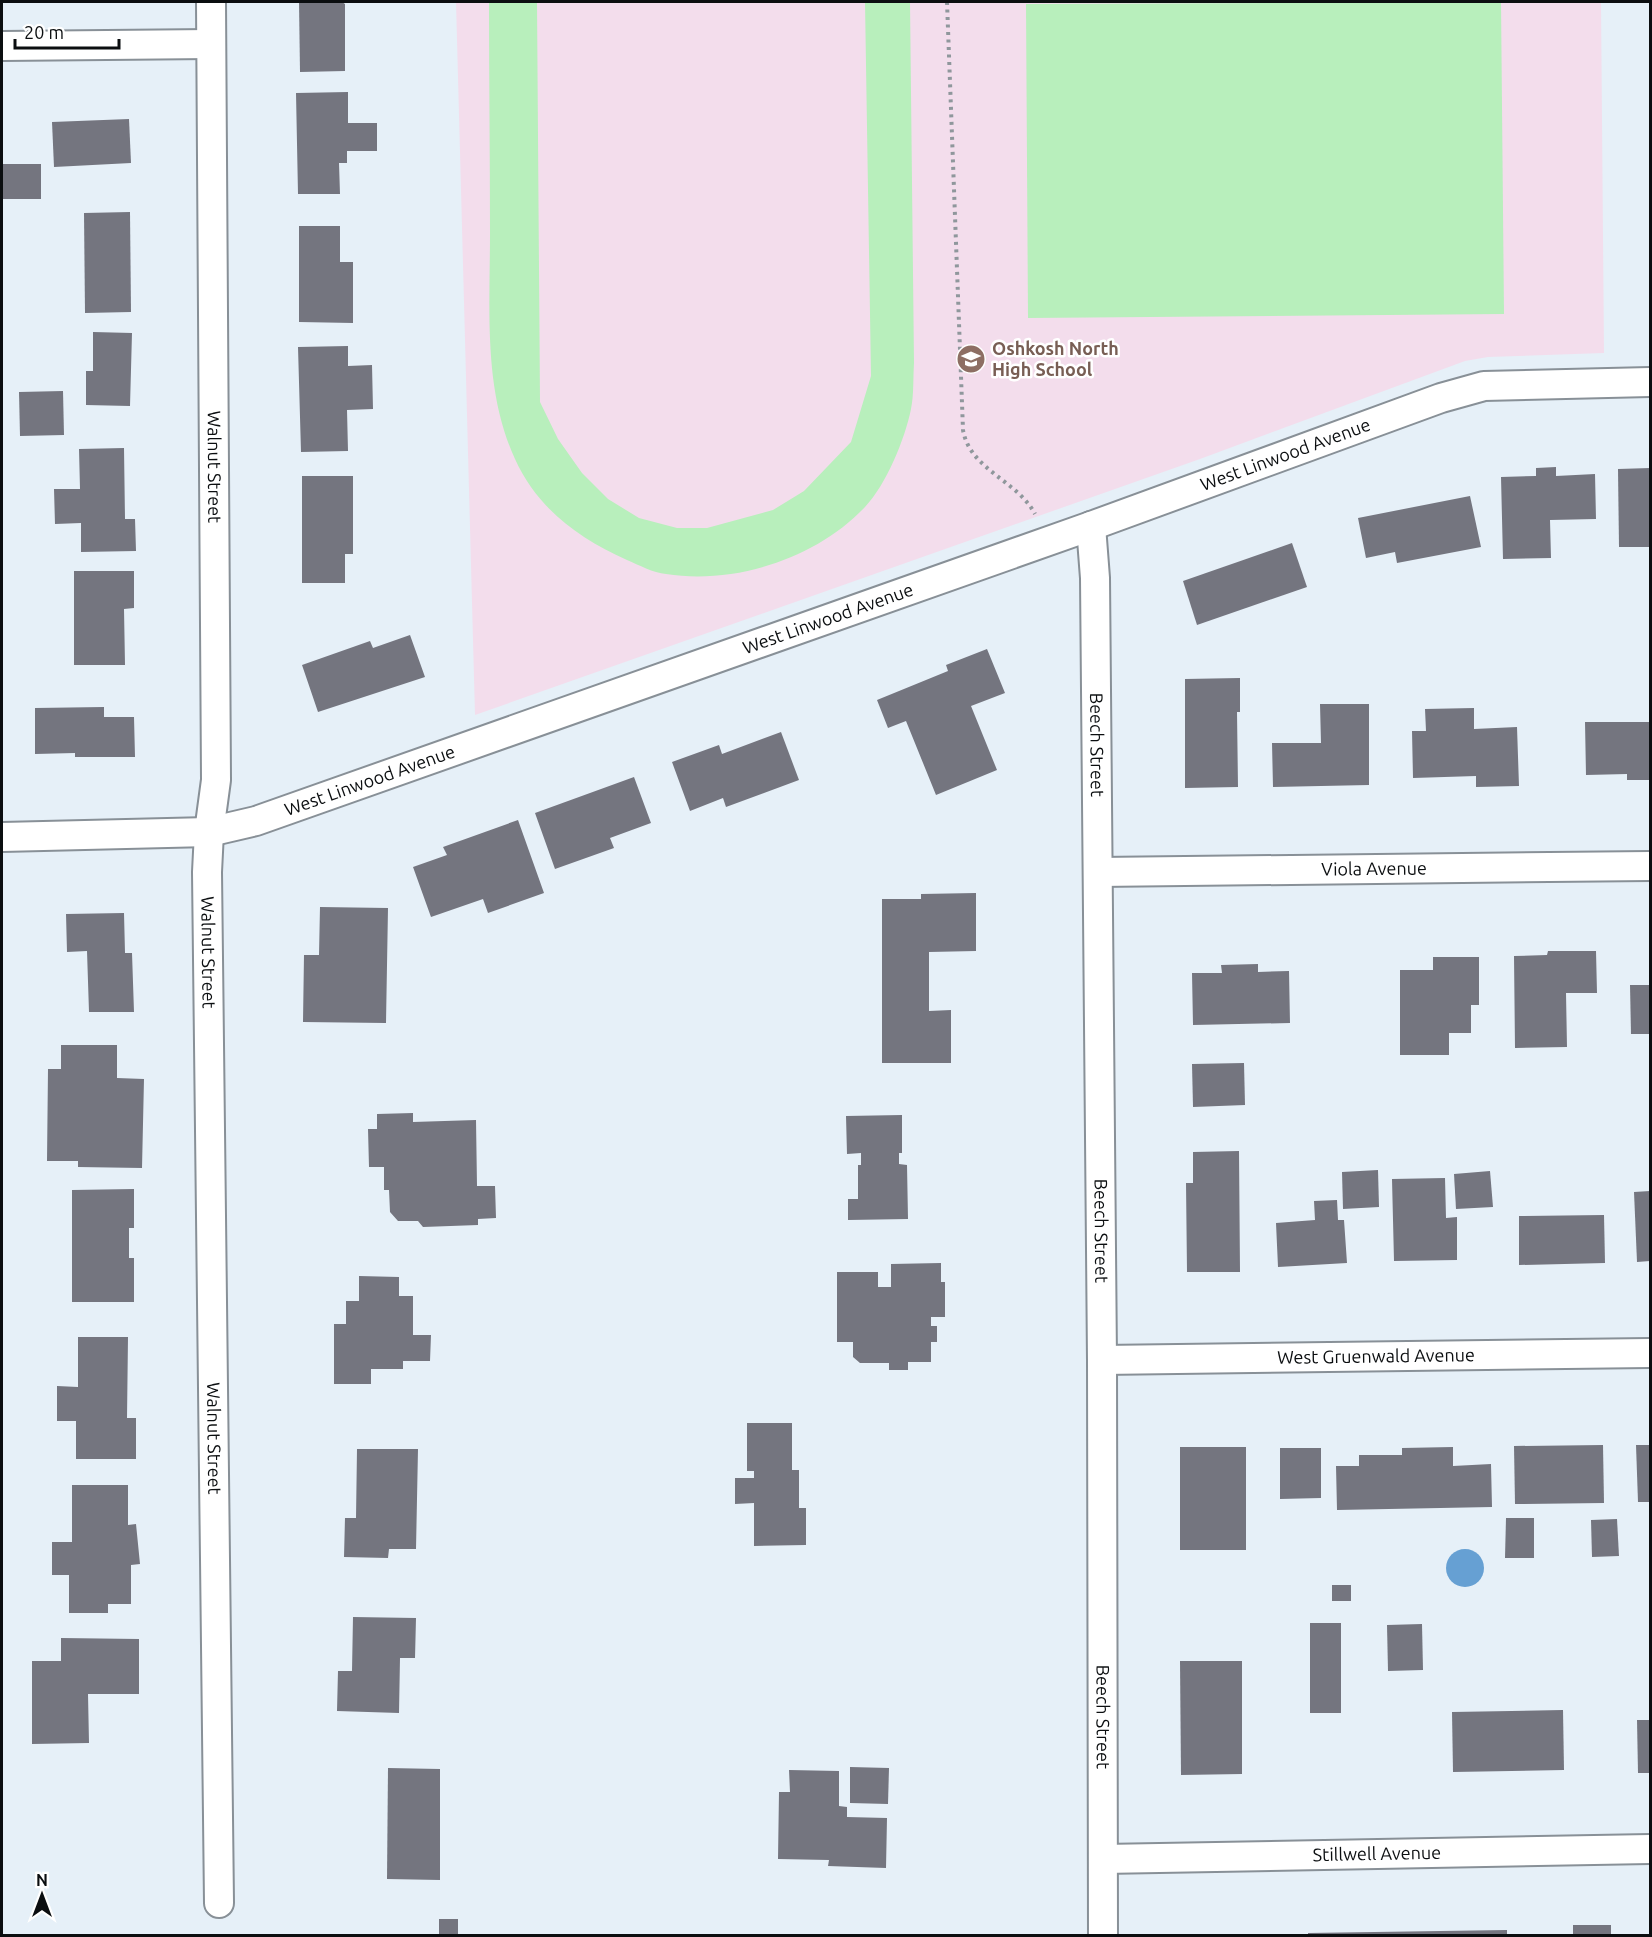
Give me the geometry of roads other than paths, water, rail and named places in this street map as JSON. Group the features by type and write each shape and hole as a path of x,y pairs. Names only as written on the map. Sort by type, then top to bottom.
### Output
{"street":[{"name":"Walnut Street","path":"211,2 216,780 208,832 219,1903"},
{"path":"2,46 211,44"},
{"name":"West Linwood Avenue","path":"2,837 208,832 256,821 1091,526 1463,391 1484,386 1520,384 1650,382"},
{"name":"Beech Street","path":"1091,526 1095,578 1098,872 1103,1935"},
{"name":"Viola Avenue","path":"1098,872 1650,866"},
{"name":"West Gruenwald Avenue","path":"1102,1360 1650,1353"},
{"name":"Stillwell Avenue","path":"1103,1859 1650,1849"}],"water":[{"path":"1465,1549 1472,1550 1478,1555 1483,1561 1483,1575 1478,1581 1472,1586 1465,1587 1458,1586 1452,1581 1447,1575 1446,1568 1447,1561 1452,1555 1458,1550"}],"place":[{"name":"Oshkosh North High School","path":"971,359"}]}
